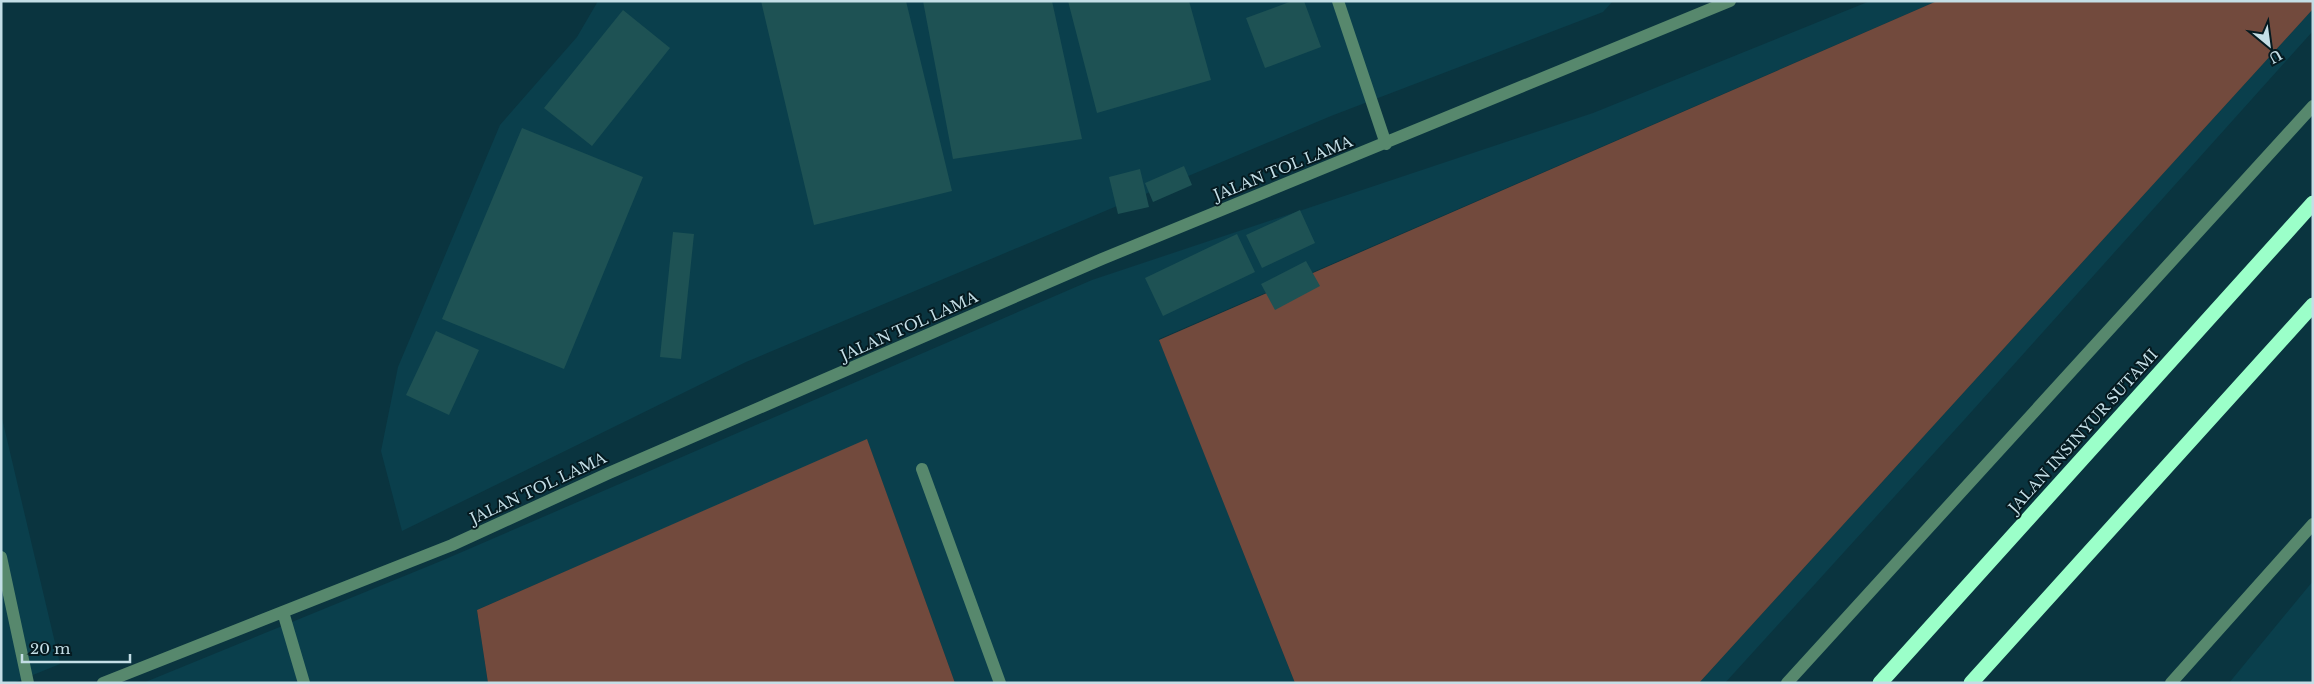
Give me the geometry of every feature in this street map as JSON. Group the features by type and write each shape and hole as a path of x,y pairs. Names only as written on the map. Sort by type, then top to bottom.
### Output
{"highway":[{"name":"JALAN INSINYUR SUTAMI","path":"1880,683 2313,202"},
{"path":"1971,683 2313,305"}],"street":[{"path":"1338,1 1386,144"},
{"name":"JALAN TOL LAMA","path":"103,683 452,545 609,473 1102,259 1386,144 1730,1"},
{"path":"1787,683 2313,106"},
{"path":"922,469 1000,683"},
{"path":"2171,683 2313,524"},
{"path":"1,557 28,683"},
{"path":"283,612 304,683"}],"shaded area":[{"path":"598,1 1613,1 1603,12 1331,116 746,362 402,531 381,451 398,367 500,125 577,37"},
{"path":"1870,1 1937,1 1159,339 1295,683 955,683 867,440 477,610 488,683 143,683 441,561 1092,280 1593,113"},
{"path":"1937,1 2313,1 2313,9 1699,683 1295,683 1159,340"},
{"path":"2313,9 2313,31 1725,683 1699,683"},
{"path":"1,414 60,664 13,683 1,683"},
{"path":"867,439 955,683 488,683 477,610"},
{"path":"2313,581 2313,683 2229,683"}],"building":[{"path":"761,1 906,1 952,191 814,225"},
{"path":"923,1 1052,1 1082,139 953,159"},
{"path":"1068,1 1189,1 1211,80 1097,113"},
{"path":"1292,1 1304,1 1321,47 1265,68 1246,18"},
{"path":"623,10 670,48 592,146 544,108"},
{"path":"522,128 643,177 564,369 442,319"},
{"path":"1184,166 1192,185 1153,202 1145,183"},
{"path":"1140,169 1149,207 1118,214 1109,177"},
{"path":"1300,210 1315,243 1262,268 1246,235"},
{"path":"673,232 694,234 681,359 660,357"},
{"path":"1237,234 1255,272 1163,316 1145,278"},
{"path":"1306,261 1320,286 1275,310 1261,284"},
{"path":"436,331 479,350 449,415 406,395"}]}
